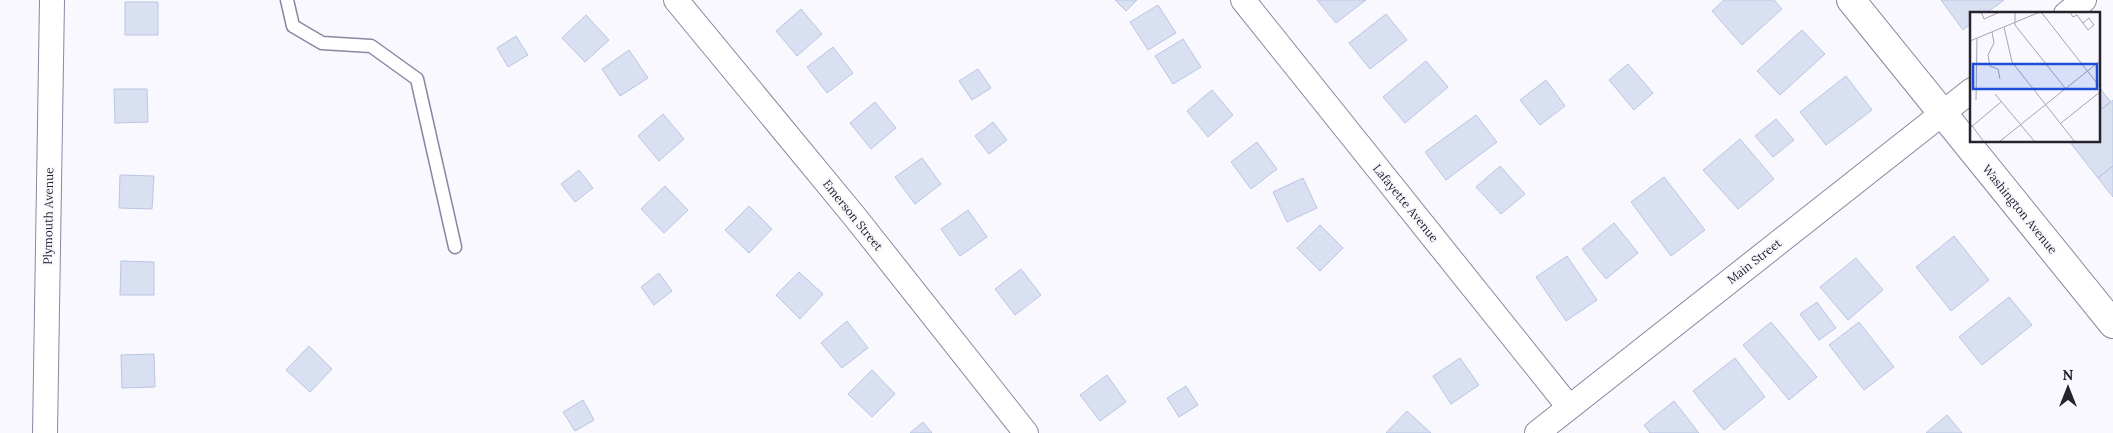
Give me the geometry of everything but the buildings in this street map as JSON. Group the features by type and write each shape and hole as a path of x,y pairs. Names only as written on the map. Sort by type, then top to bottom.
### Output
{"main road":[{"name":"Washington Avenue","path":"1851,0 2113,324"}],"street":[{"name":"Plymouth Avenue","path":"45,433 52,0"},
{"name":"Emerson Street","path":"676,0 848,210 1026,433"},
{"name":"Lafayette Avenue","path":"1243,0 1569,407"},
{"path":"2069,12 2084,0"},
{"name":"Main Street","path":"1537,433 1970,92"}],"lane":[{"path":"287,0 293,26 322,43 371,46 417,78 455,247"}]}
